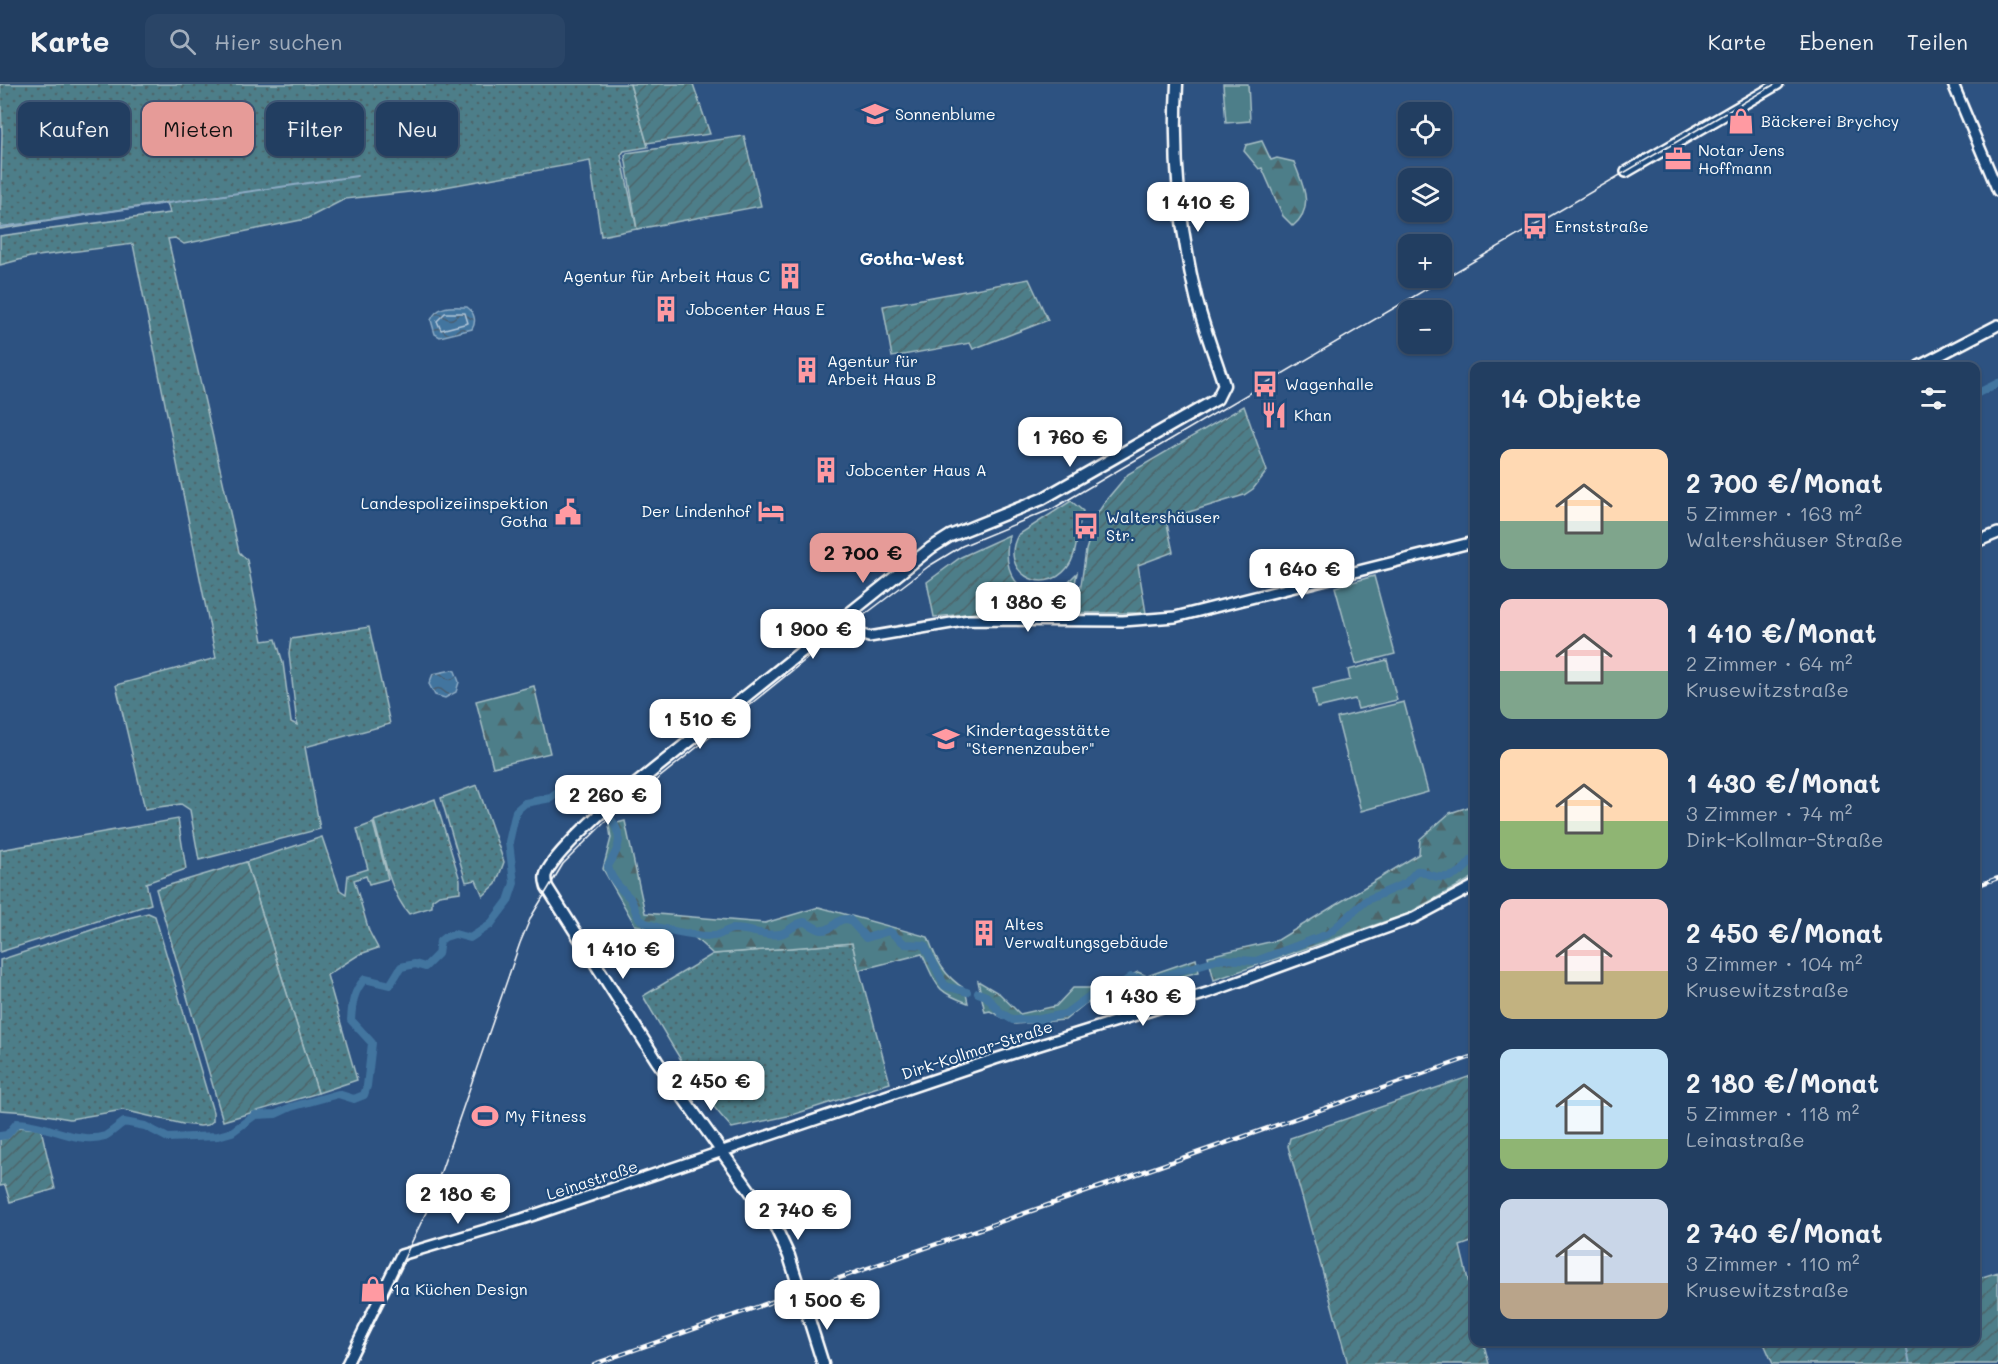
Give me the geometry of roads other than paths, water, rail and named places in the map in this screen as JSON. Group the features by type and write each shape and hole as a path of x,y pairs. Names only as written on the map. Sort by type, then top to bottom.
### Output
{"main road":[{"path":"823,1364 781,1237 722,1150 657,1061 547,887 545,877 552,865 606,808 938,543 1024,509 1213,402 1224,388 1197,300 1183,229 1176,158 1177,84"}],"street":[{"path":"1626,172 1778,84"},
{"path":"1953,84 1998,191"},
{"path":"1927,362 1998,325"},
{"path":"1980,540 1998,532"},
{"path":"840,620 853,632 869,637 969,620 1114,621 1175,616 1470,543"},
{"name":"Dirk-Kollmar-Straße","path":"722,1150 1315,955 1423,914 1470,888"},
{"name":"Leinastraße","path":"347,1364 401,1255 522,1219 722,1150"}],"water":[{"path":"451,307 467,307 474,317 472,329 440,337 435,334 431,320 437,311"},
{"path":"455,671 459,682 456,692 445,698 435,695 429,684 433,674"}],"waterway":[{"path":"28,223 357,176"},
{"path":"0,227 23,224"},
{"path":"1980,392 1998,383"},
{"path":"0,1136 7,1135 17,1123 39,1126 72,1136 94,1138 105,1136 124,1122 145,1126 168,1138 218,1136 232,1132 255,1115 276,1114 291,1107 338,1094 354,1099 364,1095 372,1043 351,1020 354,998 361,984 365,979 390,985 401,967 415,964 425,967 438,954 440,941 445,937 455,934 470,938 490,925 508,901 514,883 509,842 516,811 525,803 551,798 569,783 578,783 596,802"},
{"path":"608,815 617,829 619,840 616,852 608,866 609,870 630,899 641,920 646,923 676,931 713,936 732,929 780,934 804,922 820,930 826,930 840,920 849,919 866,938 889,931 905,944 924,945 945,986 967,992"},
{"path":"978,993 986,996 1001,1013 1013,1020 1040,1019 1065,1014 1091,995 1111,992 1131,977 1150,980 1220,959 1256,961 1328,934 1367,900 1406,883 1417,871 1437,877 1450,877 1461,872 1470,862"},
{"path":"1906,1346 1910,1364"}],"tram line":[{"path":"429,1206 531,917 563,864 608,819 814,653 929,566 962,546 1054,508 1775,84"},
{"path":"353,1364 432,1200"}],"railway":[{"path":"1980,885 1998,878"},
{"path":"594,1364 1470,1057"}],"place":[{"name":"Sonnenblume","path":"875,114"},
{"name":"Bäckerei Brychcy","path":"1741,121"},
{"name":"Notar Jens Hoffmann","path":"1678,159"},
{"name":"Ernststraße","path":"1535,226"},
{"name":"Agentur für Arbeit Haus C","path":"790,276"},
{"name":"Jobcenter Haus E","path":"666,309"},
{"name":"Agentur für Arbeit Haus B","path":"807,370"},
{"name":"Wagenhalle","path":"1265,384"},
{"name":"Khan","path":"1274,415"},
{"name":"Jobcenter Haus A","path":"826,470"},
{"name":"Der Lindenhof","path":"771,511"},
{"name":"Landespolizeiinspektion Gotha","path":"568,512"},
{"name":"Waltershäuser Str.","path":"1086,526"},
{"name":"Kindertagesstätte \"Sternenzauber\"","path":"946,739"},
{"name":"Altes Verwaltungsgebäude","path":"984,933"},
{"name":"My Fitness","path":"485,1116"},
{"name":"1a Küchen Design","path":"373,1289"}],"district":[{"name":"Gotha-West","path":"912,259"}]}
